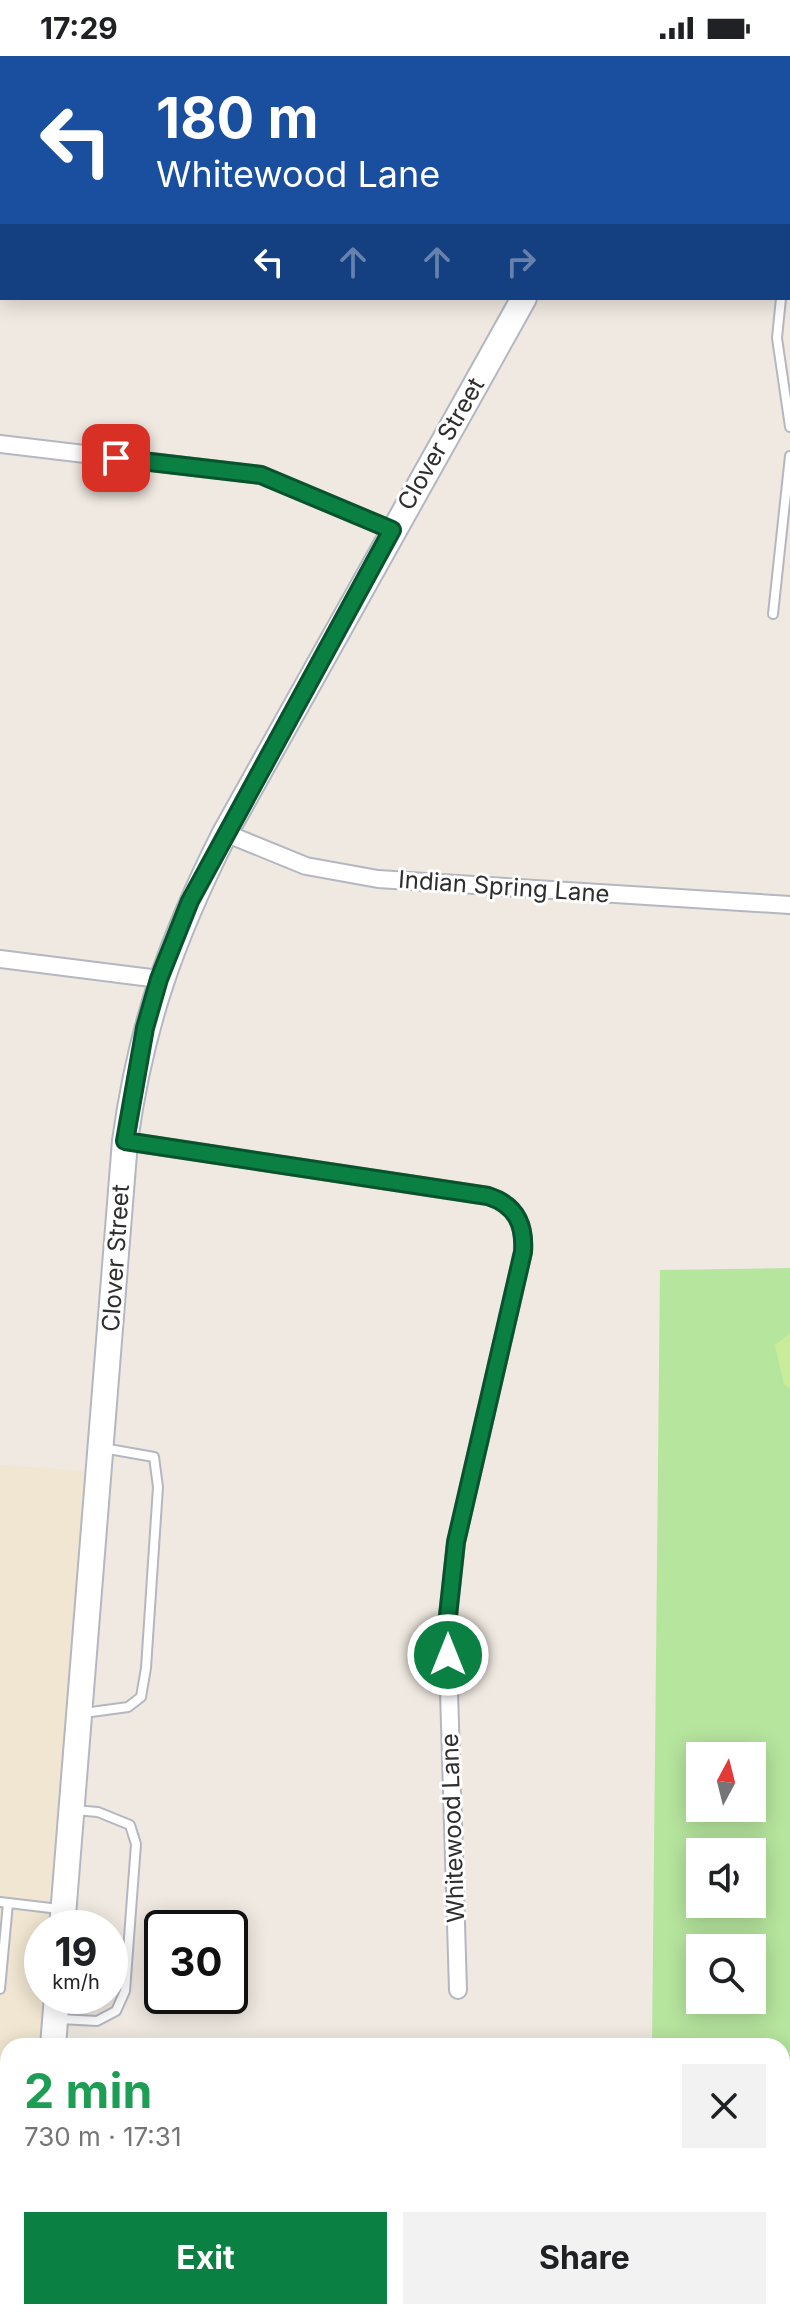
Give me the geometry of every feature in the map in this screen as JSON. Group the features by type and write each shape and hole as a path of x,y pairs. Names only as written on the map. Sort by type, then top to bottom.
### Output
{"main road":[{"name":"Clover Street","path":"64,1910 125,1141 132,1092 159,979 190,901 225,833 523,300"},
{"path":"54,2038 55,2014"}],"street":[{"path":"0,444 261,475 392,530"},
{"name":"Indian Spring Lane","path":"225,833 306,866 347,875 423,883 790,905"},
{"path":"0,959 159,979"},
{"name":"Whitewood Lane","path":"125,1141 488,1196 512,1208 520,1222 523,1252 456,1542 447,1625 458,1990"}],"lane":[{"path":"781,300 777,338 790,427"},
{"path":"773,614 790,456"},
{"path":"79,1713 128,1707 141,1697 146,1668 158,1487 154,1457 100,1447"},
{"path":"72,1810 98,1812 130,1825 136,1844 128,1948"},
{"path":"0,1989 4,1902 32,1910"},
{"path":"76,2014 97,2021 110,2014"}],"shaded area":[{"path":"0,1465 85,1471 50,1910 24,1910 24,2014 42,2014 40,2038 0,2038"}],"green space":[{"path":"790,1268 790,2038 652,2038 660,1270"},
{"path":"790,1333 790,1388 784,1385 775,1345"}],"route":[{"path":"116,458 261,475 392,530 190,901 159,979 145,1028 125,1141 488,1196 505,1203 516,1214 524,1237 523,1252 456,1542 447,1625 448,1655"}]}
